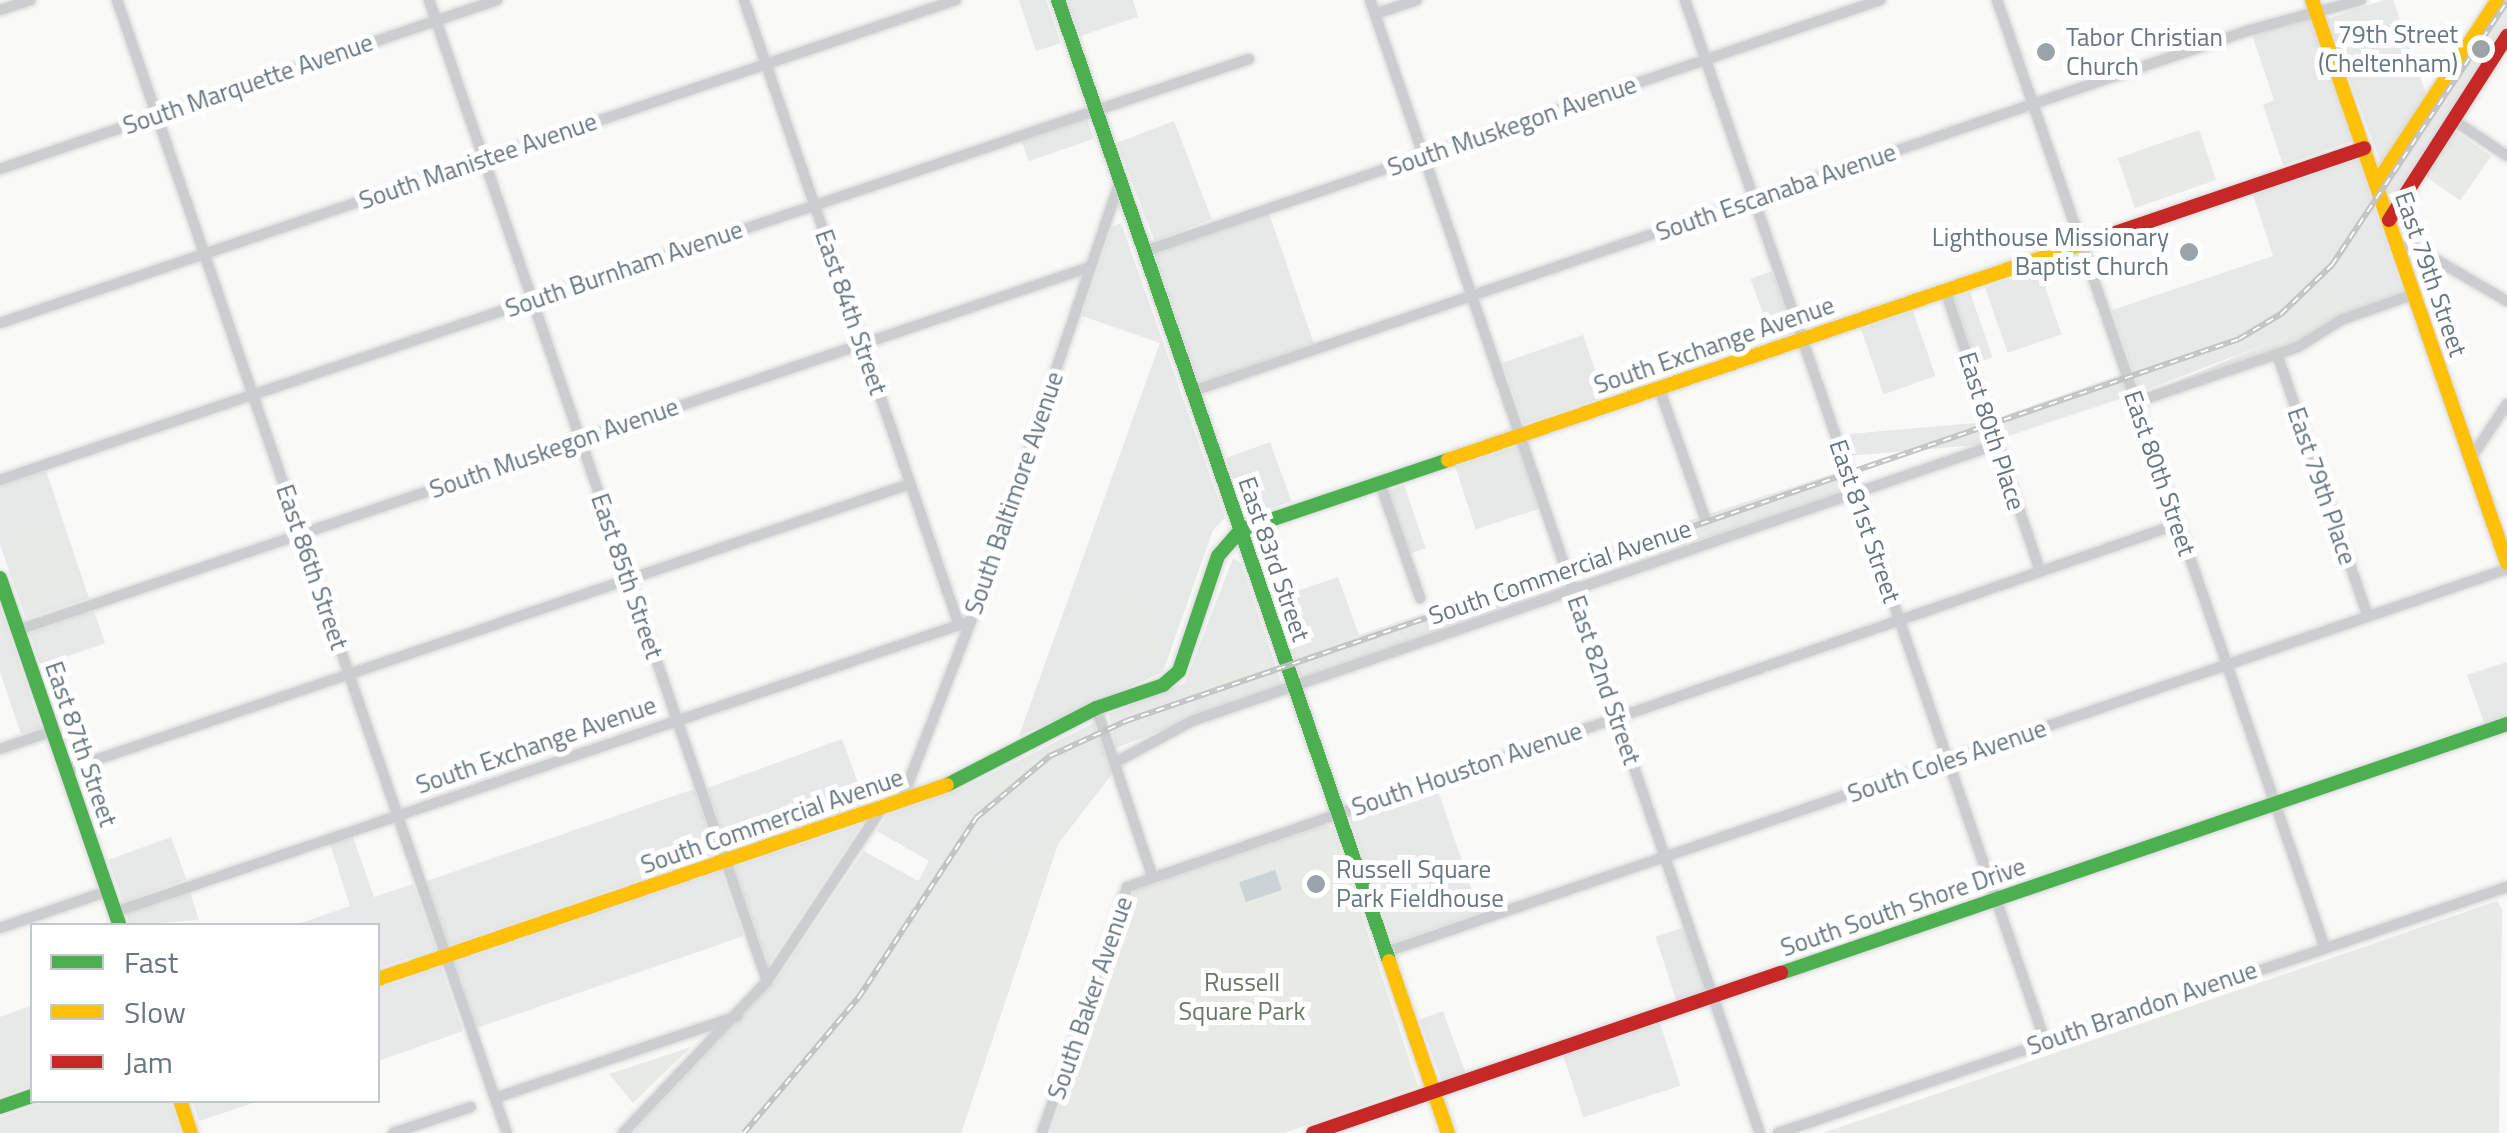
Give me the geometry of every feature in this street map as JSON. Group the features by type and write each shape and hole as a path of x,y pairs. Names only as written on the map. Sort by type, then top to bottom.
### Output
{"street":[{"path":"0,10 30,0"},
{"name":"East 86th Street","path":"117,0 508,1133"},
{"name":"East 85th Street","path":"429,0 767,981"},
{"name":"South Marquette Avenue","path":"0,168 497,0"},
{"name":"East 84th Street","path":"744,0 910,484 965,622"},
{"name":"South Manistee Avenue","path":"0,323 956,0"},
{"name":"East 83rd Street","path":"1058,0 1448,1133"},
{"name":"East 82nd Street","path":"1370,0 1760,1133"},
{"path":"1375,14 1417,0"},
{"name":"East 81st Street","path":"1686,0 2045,1041"},
{"name":"South Muskegon Avenue","path":"1145,251 1880,0"},
{"name":"East 80th Street","path":"1997,0 2324,945"},
{"name":"South Escanaba Avenue","path":"1193,391 2314,6 2361,0"},
{"path":"2376,184 2498,0"},
{"name":"East 79th Street","path":"2314,6 2507,566"},
{"path":"2389,220 2507,36"},
{"name":"South Burnham Avenue","path":"0,480 1248,58"},
{"path":"2452,120 2507,156"},
{"name":"South Exchange Avenue","path":"1241,530 2364,148"},
{"name":"South Baltimore Avenue","path":"901,802 1121,182"},
{"path":"2398,249 2411,245 2507,302"},
{"name":"South Muskegon Avenue","path":"18,630 1090,266"},
{"name":"East 80th Place","path":"1945,290 2040,572"},
{"path":"2136,402 2276,354 2341,320 2414,294"},
{"name":"East 79th Place","path":"2276,354 2368,617"},
{"path":"1659,388 1705,518"},
{"path":"2471,458 2507,404"},
{"name":"South Commercial Avenue","path":"1114,763 1179,726 1995,445"},
{"path":"1380,483 1420,598"},
{"path":"66,770 910,484"},
{"name":"South Houston Avenue","path":"1153,878 2178,524"},
{"name":"South Commercial Avenue","path":"380,978 901,802 1096,708 1170,681 1218,556 1241,530"},
{"name":"South Coles Avenue","path":"1386,952 2507,566"},
{"name":"East 87th Street","path":"0,578 117,919"},
{"name":"South Exchange Avenue","path":"117,919 398,816 965,622"},
{"path":"1096,708 1153,878"},
{"name":"South South Shore Drive","path":"1313,1133 2507,724"},
{"path":"0,750 52,731"},
{"path":"622,1133 738,1016 767,981 882,808"},
{"name":"South Baker Avenue","path":"1042,1133 1127,887 1153,878"},
{"name":"South Brandon Avenue","path":"1778,1133 2324,945 2507,887"},
{"path":"0,928 108,891"},
{"path":"495,1098 738,1016"},
{"path":"0,1108 30,1097"},
{"path":"181,1103 191,1133"},
{"path":"393,1133 471,1107"}],"shaded area":[{"path":"1019,0 1046,0 1061,43 1036,51"},
{"path":"1067,0 1133,0 1138,17 1080,36"},
{"path":"2393,0 2428,99 2381,163 2327,19"},
{"path":"2507,0 2507,27 2392,203 2384,182"},
{"path":"2309,16 2352,141 2283,165 2263,105 2274,100 2252,35"},
{"path":"1087,119 1094,139 1029,161 1022,141"},
{"path":"1174,121 1212,219 1155,241 1117,143"},
{"path":"2358,159 2403,292 2140,392 2112,310 2273,256 2253,195"},
{"path":"1269,213 1314,343 1199,383 1154,253"},
{"path":"1121,223 1225,518 1213,530 1163,672 1019,736 1160,343 1082,316 1112,227"},
{"path":"2039,269 2061,334 2008,353 1985,288"},
{"path":"1772,271 1794,332 1773,340 1750,279"},
{"path":"1970,292 1992,357 1976,363 1954,298"},
{"path":"1913,311 1935,376 1883,394 1861,329"},
{"path":"1583,335 1604,396 1524,424 1503,363"},
{"path":"2121,374 2129,396 1999,439 1995,419"},
{"path":"1986,422 1988,444 1848,456 1847,434"},
{"path":"1270,442 1292,501 1247,517 1226,458"},
{"path":"1519,446 1539,509 1476,529 1455,467"},
{"path":"46,471 89,598 26,619 0,545 0,486"},
{"path":"1841,471 1848,492 1577,580 1570,559"},
{"path":"1404,485 1426,548 1405,556 1383,492"},
{"path":"1233,558 1241,563 1282,685 1116,748 1109,714 1185,683"},
{"path":"1560,567 1567,589 1301,679 1274,599 1338,577 1359,635"},
{"path":"0,606 41,728 21,734 0,672"},
{"path":"94,611 105,643 41,665 30,633"},
{"path":"2507,662 2507,717 2485,725 2467,675"},
{"path":"1094,723 1112,774 1058,844 961,1133 632,1133 779,976 864,851 918,881 929,861 877,831 888,815 963,788"},
{"path":"842,739 866,804 730,853 707,788"},
{"path":"1436,785 1480,913 1393,943 1349,815"},
{"path":"694,789 716,853 448,946 425,881"},
{"path":"862,824 768,965 734,867"},
{"path":"171,837 186,879 123,902 108,860"},
{"path":"353,837 374,897 413,884 436,949 380,967 380,923 301,923 350,906 330,844"},
{"path":"1275,870 1282,890 1246,902 1239,882"},
{"path":"721,871 743,936 477,1028 454,963"},
{"path":"190,892 199,920 129,923 126,913"},
{"path":"1685,927 1706,991 1676,1000 1656,937"},
{"path":"441,967 463,1031 380,1060 380,988"},
{"path":"30,1006 30,1087 0,1097 0,1017"},
{"path":"1443,1011 1466,1074 1442,1083 1420,1020"},
{"path":"1660,1023 1680,1086 1583,1117 1563,1055"},
{"path":"42,1103 171,1103 181,1133 0,1133 0,1118"},
{"path":"193,1103 253,1103 199,1121"}],"green space":[{"path":"2199,130 2216,180 2135,208 2118,158"},
{"path":"2455,131 2491,156 2460,200 2424,175"},
{"path":"2334,290 2344,314 2299,341 2149,393 2278,339"},
{"path":"58,518 83,592 30,610 5,536"},
{"path":"1141,586 1143,610 1151,606 1159,612 1151,628 1159,657 1127,672 1111,628 1129,615 1120,591"},
{"path":"1267,655 1270,668 1189,695 1196,674 1205,682 1261,663"},
{"path":"1047,754 981,806 970,796 971,793"},
{"path":"1078,811 1058,844 961,1133 762,1133 894,972 972,846 1007,858"},
{"name":"Russell Square Park","path":"1325,825 1333,828 1418,1086 1284,1133 1050,1133 1134,890"},
{"path":"2497,901 2502,909 2499,1133 1823,1133"},
{"path":"691,1047 633,1103 609,1074"}],"railway":[{"path":"744,1133 859,997 976,818 1050,756 1126,721 2239,339 2281,314 2332,265 2507,2"}],"traffic: fast":[{"path":"1058,0 1389,961"},
{"path":"947,785 1096,708 1163,685 1179,671 1218,556 1241,530 1448,460"},
{"path":"0,578 119,923"},
{"path":"1781,973 2507,724"},
{"path":"0,1107 30,1097"}],"traffic: slow":[{"path":"2312,0 2507,563"},
{"path":"2376,184 2498,0"},
{"path":"1448,460 2103,237"},
{"path":"380,978 947,785"},
{"path":"1389,961 1448,1133"},
{"path":"181,1103 191,1133"}],"traffic: jam":[{"path":"2389,220 2507,36"},
{"path":"2103,237 2364,148"},
{"path":"1313,1133 1781,973"}],"place":[{"name":"79th Street (Cheltenham)","path":"2481,49"},
{"name":"Tabor Christian Church","path":"2046,52"},
{"name":"Lighthouse Missionary Baptist Church","path":"2189,252"},
{"name":"Russell Square Park Fieldhouse","path":"1316,884"}]}
